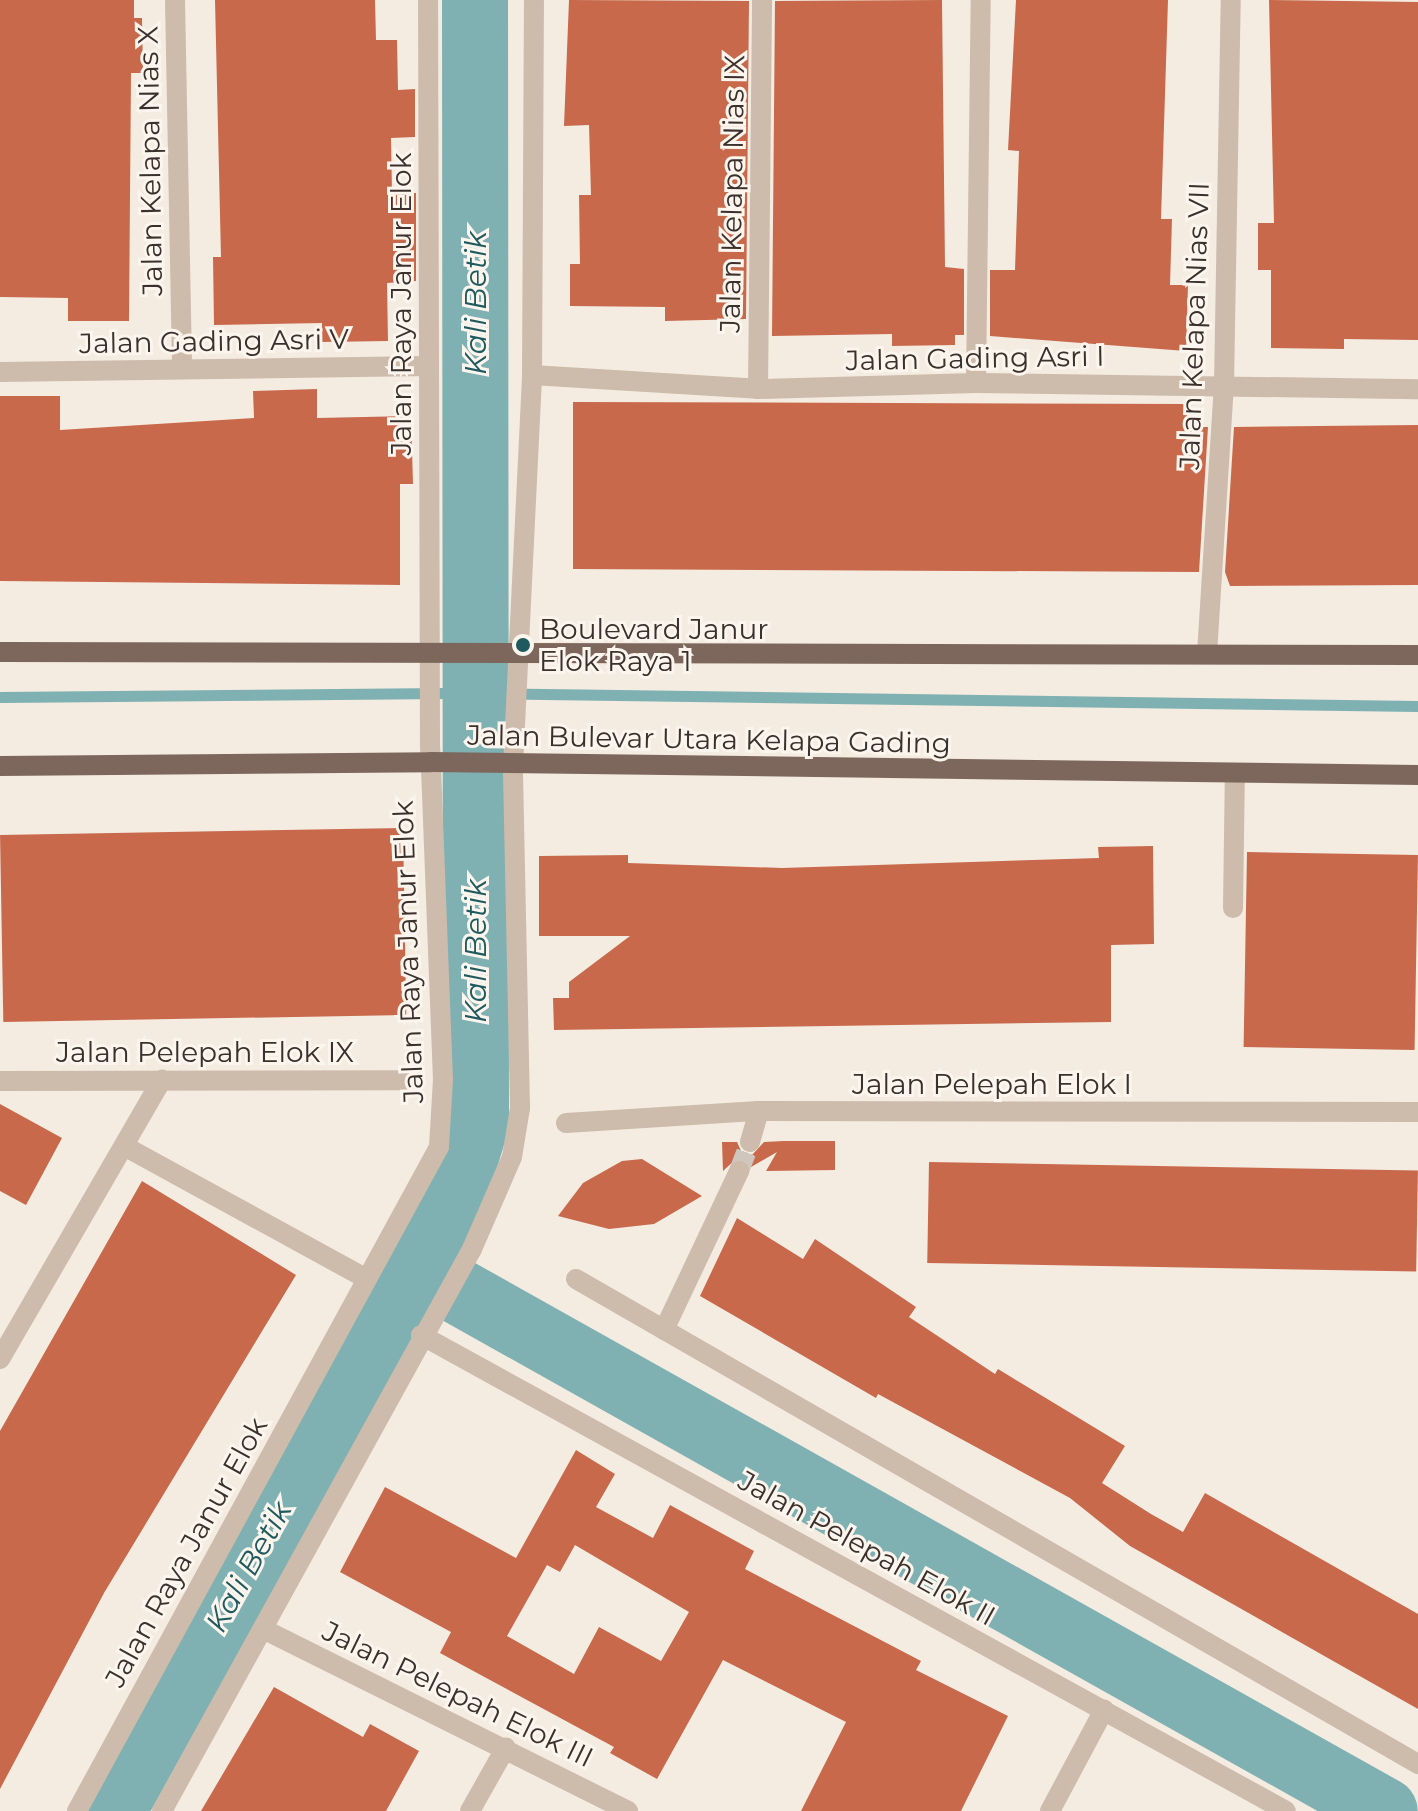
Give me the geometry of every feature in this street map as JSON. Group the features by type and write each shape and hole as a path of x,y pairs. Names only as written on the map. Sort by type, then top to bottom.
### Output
{"main road":[{"path":"0,652 436,651 511,659 1418,655"},
{"name":"Jalan Bulevar Utara Kelapa Gading","path":"0,766 433,757 510,761 1418,775"}],"street":[{"name":"Jalan Kelapa Nias X","path":"175,0 182,369"},
{"name":"Jalan Raya Janur Elok","path":"77,1811 439,1147 443,1080 429,675 436,651 428,366 428,0"},
{"path":"162,1811 496,1201 520,1108 510,761 511,659 532,375 534,0"},
{"name":"Jalan Kelapa Nias IX","path":"758,389 762,0"},
{"path":"976,383 981,0"},
{"name":"Jalan Kelapa Nias VII","path":"1207,654 1224,385 1231,0"},
{"name":"Jalan Gading Asri V","path":"0,372 428,366"},
{"name":"Jalan Gading Asri I","path":"532,375 758,389 976,383 1418,389"},
{"path":"1233,908 1235,773"},
{"path":"0,1359 162,1080"},
{"name":"Jalan Pelepah Elok IX","path":"0,1081 410,1080"},
{"path":"750,1142 759,1111"},
{"name":"Jalan Pelepah Elok I","path":"566,1123 759,1111 1418,1112"},
{"path":"124,1146 367,1279"},
{"path":"664,1330 739,1171"},
{"path":"576,1279 1418,1764"},
{"name":"Jalan Pelepah Elok II","path":"424,1329 1286,1811"},
{"name":"Jalan Pelepah Elok III","path":"263,1629 506,1747 628,1811"},
{"path":"1050,1811 1104,1710"},
{"path":"470,1811 506,1747"}],"building":[{"path":"0,0 134,0 134,18 142,18 143,73 131,73 129,321 68,321 68,298 0,297"},
{"path":"215,0 375,0 376,40 397,40 398,90 415,89 415,137 391,138 392,194 416,193 416,281 387,283 388,341 322,342 322,323 214,325 213,257 221,257"},
{"path":"569,0 749,1 746,319 665,321 665,307 570,306 570,264 580,264 579,195 591,195 589,125 564,126"},
{"path":"942,0 945,267 964,269 964,335 955,335 955,345 892,346 892,334 772,336 775,1"},
{"path":"1016,0 1168,0 1161,219 1172,219 1170,285 1188,285 1186,351 990,336 990,270 1015,270 1019,151 1008,150"},
{"path":"1269,0 1418,2 1418,340 1344,339 1344,349 1271,348 1271,270 1258,270 1258,223 1274,223"},
{"path":"317,389 317,418 411,416 413,484 400,484 400,585 0,581 0,396 60,396 60,430 254,418 253,391"},
{"path":"573,402 1187,404 1187,427 1208,427 1199,572 573,569"},
{"path":"1418,425 1418,585 1230,586 1225,572 1234,427"},
{"path":"403,828 406,1015 3,1022 0,835"},
{"path":"1153,846 1154,944 1111,945 1111,1022 554,1030 553,998 569,998 569,982 630,936 539,936 539,856 628,855 628,863 782,868 1099,858 1098,847"},
{"path":"1247,852 1418,855 1415,1050 1244,1047"},
{"path":"0,1104 62,1138 26,1205 0,1191"},
{"path":"835,1141 835,1170 766,1171 777,1152 751,1167 737,1158 723,1171 722,1142 737,1142 741,1151 752,1155 764,1142"},
{"path":"642,1159 702,1196 654,1224 609,1229 558,1216 583,1183 622,1161"},
{"path":"929,1162 1418,1171 1416,1272 927,1263"},
{"path":"142,1181 296,1275 104,1593 0,1789 0,1431"},
{"path":"737,1218 803,1259 815,1239 916,1307 909,1317 995,1374 998,1369 1125,1446 1102,1483 1151,1514 1183,1532 1205,1493 1418,1614 1418,1709 1130,1546 1070,1498 878,1394 876,1398 700,1296"},
{"path":"576,1450 615,1474 596,1507 653,1538 670,1505 754,1551 745,1569 921,1661 916,1670 1008,1716 961,1811 801,1811 846,1722 723,1660 657,1779 610,1753 614,1747 440,1653 451,1632 340,1572 385,1487 516,1558","holes":["575,1545 689,1612 661,1661 599,1627 574,1674 507,1636 547,1565 560,1572"]},
{"path":"274,1687 363,1737 370,1724 419,1751 386,1811 201,1811"}],"waterway":[{"name":"Kali Betik","path":"113,1811 453,1199 476,1124 475,0"},
{"path":"0,697 474,693 1418,706"},
{"path":"413,1266 1385,1811"}],"tunnel":[{"path":"739,1171 750,1142"}],"place":[{"name":"Boulevard Janur Elok Raya 1","path":"523,645"}]}
